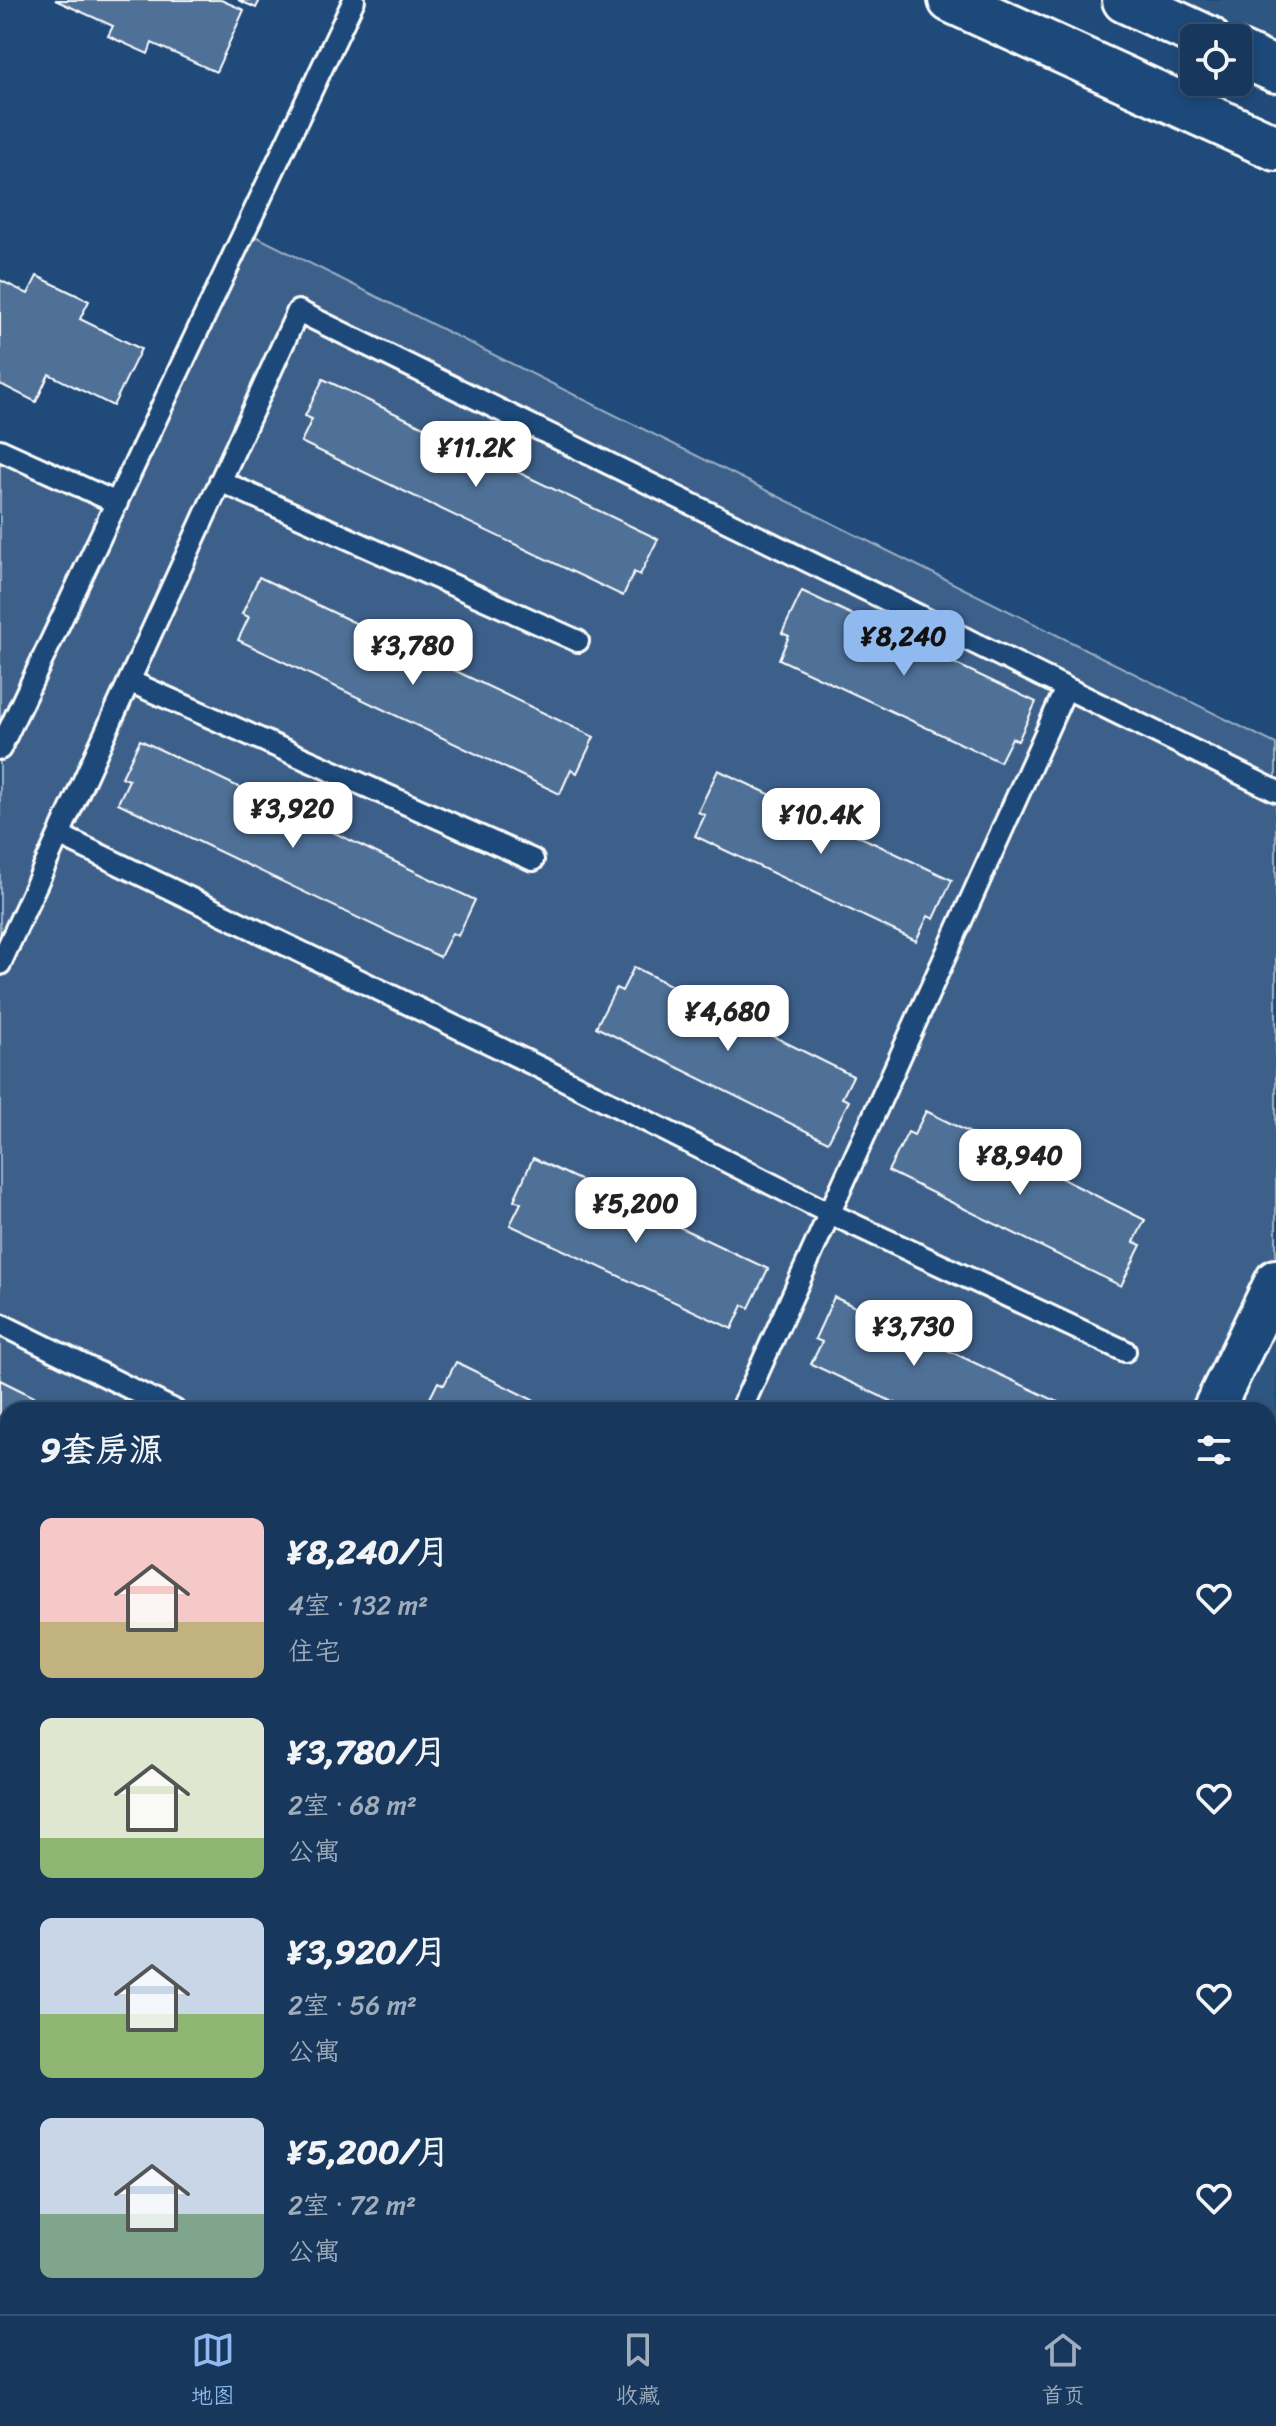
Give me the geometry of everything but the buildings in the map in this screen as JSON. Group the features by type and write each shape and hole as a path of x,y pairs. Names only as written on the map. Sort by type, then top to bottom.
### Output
{"main road":[{"path":"951,0 1276,148"},
{"path":"1125,0 1180,25"},
{"path":"1252,59 1276,70"}],"street":[{"path":"1217,1402 1276,1280"}],"lane":[{"path":"0,749 354,0"},
{"path":"0,964 298,311 1276,791"},
{"path":"0,450 117,503"},
{"path":"220,481 578,641"},
{"path":"129,681 533,860"},
{"path":"745,1402 1066,688"},
{"path":"59,835 545,1070 829,1213 1125,1351"},
{"path":"0,1324 158,1402"}],"shaded area":[{"path":"1125,0 1276,0 1276,70 1252,59 1252,24 1180,25"},
{"path":"245,231 1276,744 1276,1280 1217,1402 0,1402 0,450 117,502"},
{"path":"1276,1280 1276,1402 1217,1402"}]}
